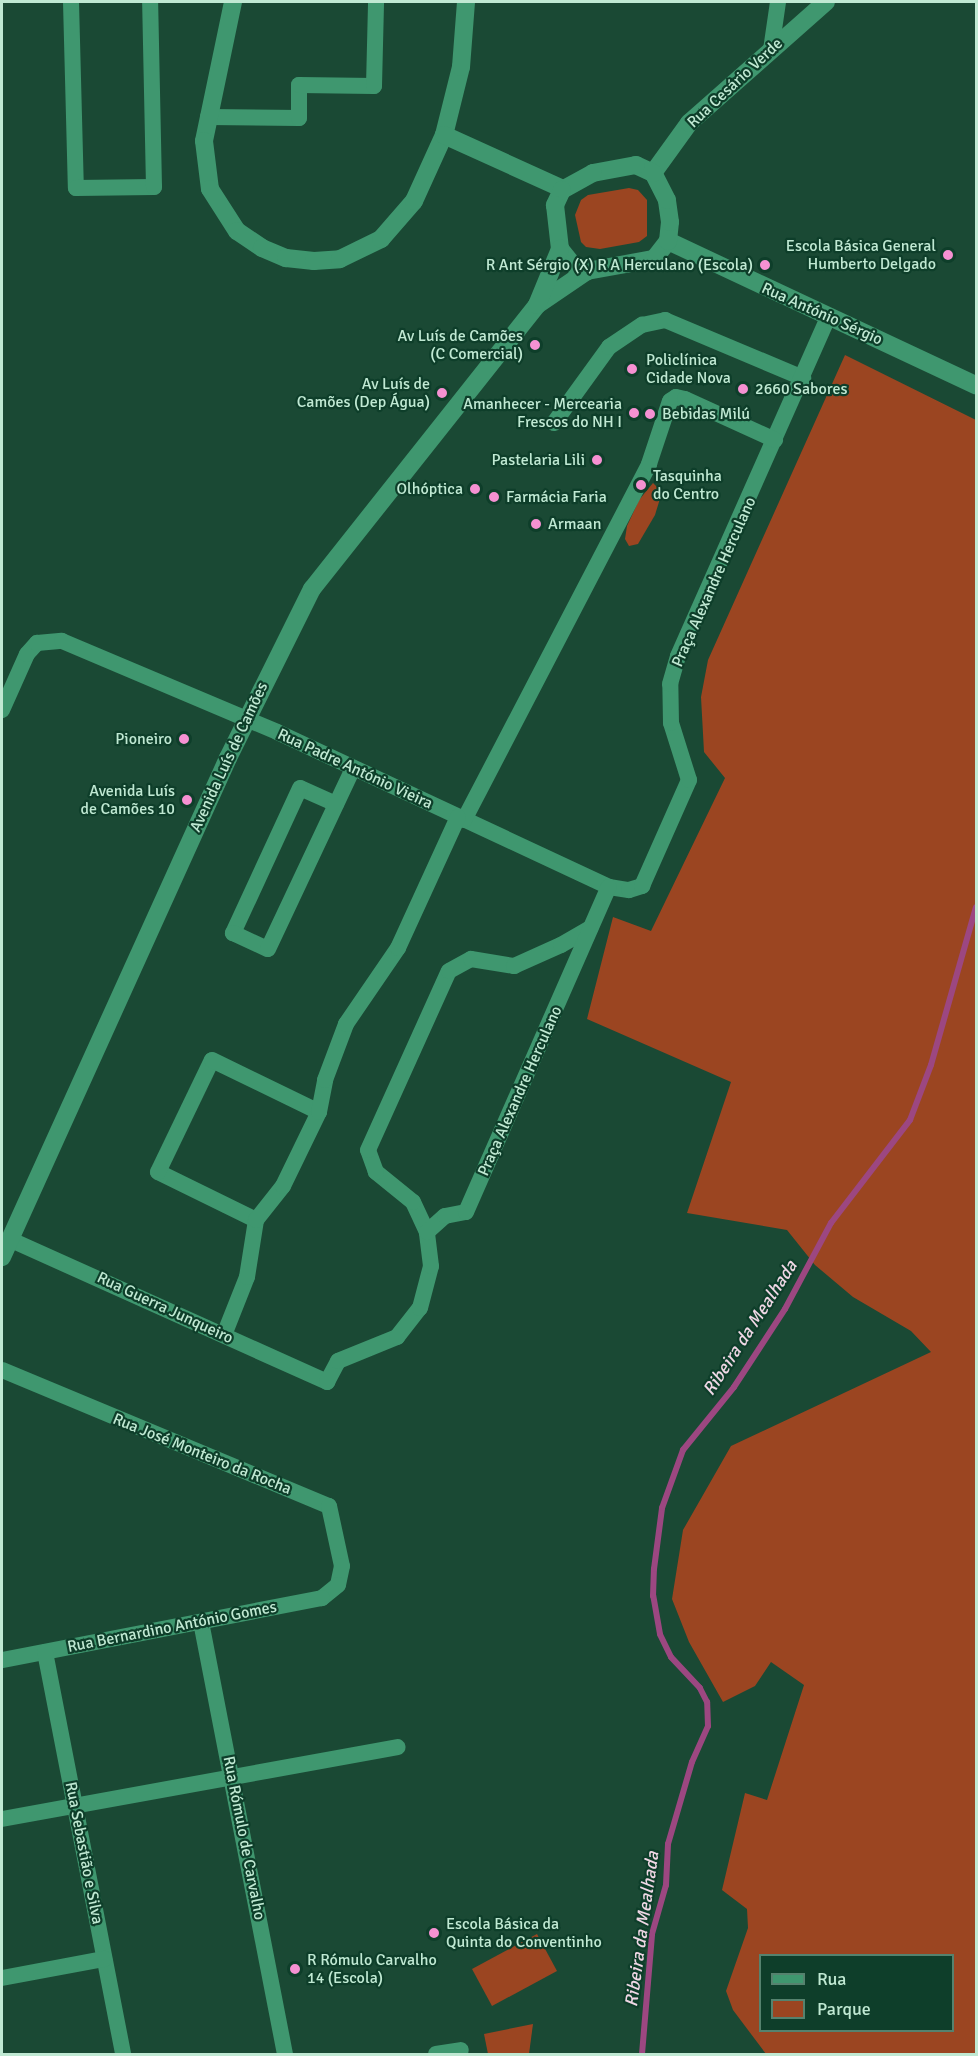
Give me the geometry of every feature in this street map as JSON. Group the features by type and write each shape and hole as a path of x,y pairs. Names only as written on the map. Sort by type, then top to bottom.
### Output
{"street":[{"path":"70,2 76,188 154,187 150,2"},
{"path":"233,2 208,117 204,163 210,189 220,209 237,231 262,248 286,258 314,261 340,259 381,239 414,201 444,135 461,67 466,2"},
{"path":"208,117 299,118 299,85 374,86 376,2"},
{"path":"771,50 778,2"},
{"name":"Rua Cesário Verde","path":"653,173 689,123 826,2"},
{"path":"444,135 563,189"},
{"path":"636,165 653,173 667,200 668,241 654,259 587,271 537,305 560,249 555,205 563,189 593,172 636,165"},
{"name":"Rua António Sérgio","path":"668,241 712,266 829,316 976,385"},
{"path":"560,249 572,264 587,271"},
{"name":"Avenida Luís de Camões","path":"2,1257 5,1237 246,719 312,589 537,305"},
{"name":"Praça Alexandre Herculano","path":"642,886 688,780 670,723 670,684 678,656 776,440 829,316"},
{"path":"554,423 609,347 642,325 665,320 802,378"},
{"path":"224,1335 247,1277 256,1220 284,1186 319,1112 326,1080 346,1024 399,948 461,819 649,464 670,401 676,397 685,399 776,440"},
{"name":"Rua Padre António Vieira","path":"2,710 27,654 37,643 62,641 246,719 609,887 629,890 642,886"},
{"path":"336,804 300,788 233,933 268,949 353,768"},
{"name":"Praça Alexandre Herculano","path":"427,1232 445,1216 466,1212 525,1084 609,887"},
{"path":"427,1232 413,1202 376,1172 368,1150 449,971 471,959 514,966 590,928"},
{"path":"256,1220 158,1172 212,1060 319,1112"},
{"name":"Rua Guerra Junqueiro","path":"5,1237 327,1382 338,1361 397,1337 420,1308 431,1266 427,1232"},
{"name":"Rua José Monteiro da Rocha","path":"2,1370 329,1506 342,1566 338,1585"},
{"name":"Rua Bernardino António Gomes","path":"2,1660 322,1598 338,1585"},
{"name":"Rua Rómulo de Carvalho","path":"201,1622 285,2055"},
{"name":"Rua Sebastião e Silva","path":"45,1652 123,2055"},
{"path":"2,1819 397,1748"},
{"path":"2,1978 104,1959"},
{"path":"436,2055 461,2050"}],"green space":[{"path":"629,188 638,190 647,200 647,236 639,242 600,249 586,247 581,242 575,215 581,200 588,195"},
{"path":"845,355 976,420 976,2054 766,2054 733,2010 726,1991 748,1928 747,1909 722,1890 745,1793 767,1800 804,1685 771,1662 755,1686 723,1702 689,1642 672,1599 683,1530 731,1446 931,1352 911,1331 853,1297 815,1265 787,1230 687,1213 731,1082 587,1019 613,917 651,931 725,778 704,752 701,697 708,660"},
{"path":"653,483 662,492 655,515 638,544 629,546 625,539 627,526 639,500"},
{"path":"537,1934 557,1971 492,2006 472,1969"},
{"path":"533,2024 529,2054 488,2054 484,2034"}],"waterway":[{"name":"Ribeira da Mealhada","path":"642,2054 652,1934 666,1885 668,1844 692,1762 708,1726 707,1702 700,1688 671,1657 660,1634 653,1596 662,1508 683,1450 734,1387 785,1309 831,1223 910,1120 931,1065 976,907"}],"place":[{"name":"Escola Básica General Humberto Delgado","path":"948,255"},
{"name":"R Ant Sérgio (X) R A Herculano (Escola)","path":"765,265"},
{"name":"Av Luís de Camões (C Comercial)","path":"535,345"},
{"name":"Policlínica Cidade Nova","path":"632,369"},
{"name":"2660 Sabores","path":"743,389"},
{"name":"Av Luís de Camões (Dep Água)","path":"442,393"},
{"name":"Amanhecer - Mercearia Frescos do NH I","path":"634,413"},
{"name":"Bebidas Milú","path":"650,414"},
{"name":"Pastelaria Lili","path":"597,460"},
{"name":"Tasquinha do Centro","path":"641,485"},
{"name":"Olhóptica","path":"475,489"},
{"name":"Farmácia Faria","path":"494,497"},
{"name":"Armaan","path":"536,524"},
{"name":"Pioneiro","path":"184,739"},
{"name":"Avenida Luís de Camões 10","path":"187,800"},
{"name":"Escola Básica da Quinta do Conventinho","path":"434,1933"},
{"name":"R Rómulo Carvalho 14 (Escola)","path":"295,1969"}]}
